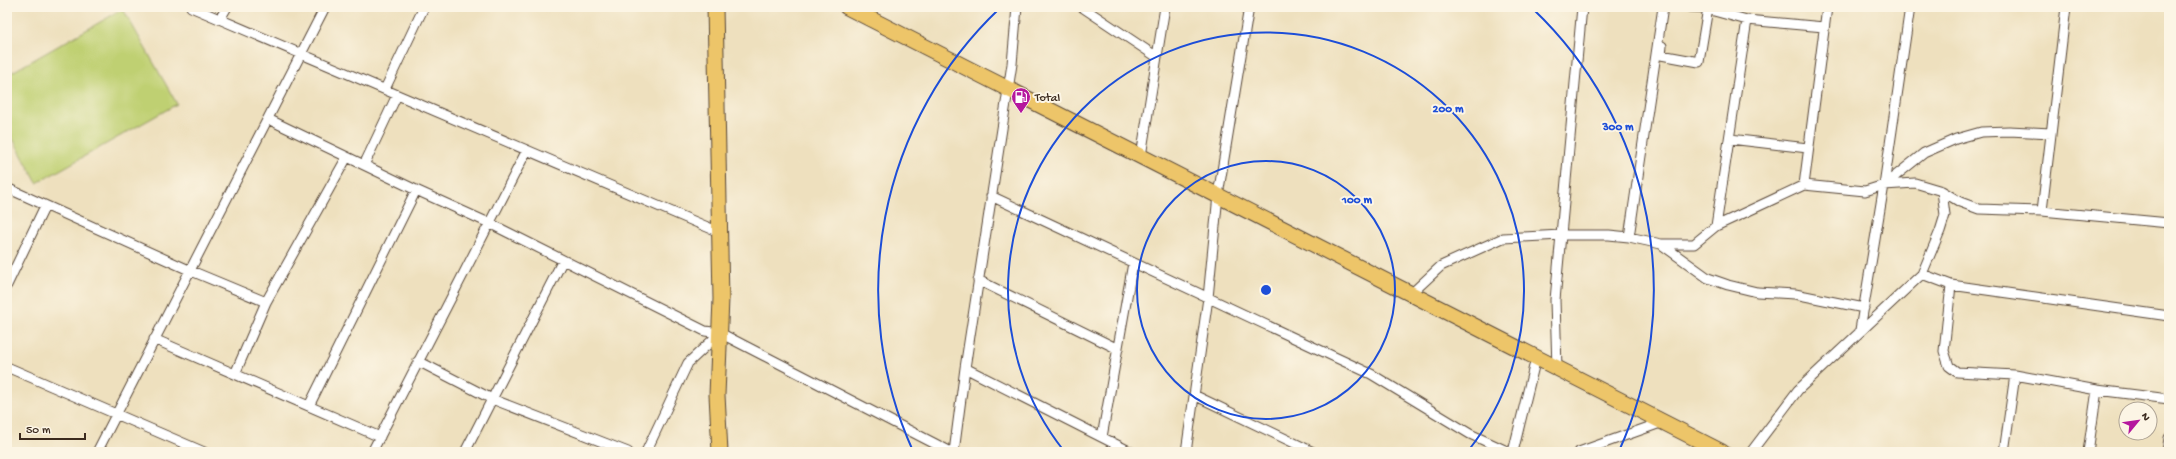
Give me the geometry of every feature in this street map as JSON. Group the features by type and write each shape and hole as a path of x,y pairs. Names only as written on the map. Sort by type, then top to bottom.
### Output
{"main road":[{"path":"715,7 719,232 720,333 718,395 720,452"},
{"path":"858,9 1007,88 1218,194 1722,452"}],"street":[{"path":"191,7 719,232"},
{"path":"220,19 227,7"},
{"path":"97,452 325,7"},
{"path":"385,90 424,7"},
{"path":"268,119 416,190 489,223 705,331 720,333 952,452 1007,88 1013,58 1017,7"},
{"path":"1141,156 1165,7"},
{"path":"1186,452 1208,298 1218,194 1249,7"},
{"path":"1557,368 1556,300 1582,7"},
{"path":"1629,237 1663,7"},
{"path":"1669,7 1661,55 1699,62 1708,8"},
{"path":"1689,7 1708,8"},
{"path":"1697,7 1708,8 1747,20 1824,27"},
{"path":"1804,186 1827,7"},
{"path":"1860,330 1884,185 1910,7"},
{"path":"2042,211 2066,7"},
{"path":"1084,8 1157,57"},
{"path":"1716,226 1747,20"},
{"path":"364,165 398,95"},
{"path":"1884,185 1924,153 1956,139 1981,132 2009,131 2051,133"},
{"path":"1730,139 1808,148"},
{"path":"372,452 527,150"},
{"path":"235,374 266,302 347,157"},
{"path":"1412,293 1441,266 1503,238 1561,235 1629,237 1661,244 1694,244 1716,226 1804,186 1865,191 1884,185 1915,184 1942,191 1960,202 1978,209 2042,211 2169,223"},
{"path":"7,188 189,270 266,302"},
{"path":"309,406 416,190"},
{"path":"1752,452 1798,390 1860,330 1922,274 1940,231 1945,214 1942,191"},
{"path":"991,196 1371,374 1470,434 1508,452"},
{"path":"7,286 46,206"},
{"path":"1661,244 1708,278 1728,285 1757,292 1795,294 1864,308"},
{"path":"465,452 563,260"},
{"path":"1102,437 1133,263"},
{"path":"1922,274 1952,285 2169,316"},
{"path":"978,280 1118,349"},
{"path":"1952,285 1944,351 1949,366 1958,372 2015,375 2097,390 2169,399"},
{"path":"646,452 688,363 720,333"},
{"path":"154,339 380,437"},
{"path":"1513,452 1536,358"},
{"path":"418,361 492,399 628,452"},
{"path":"7,367 115,415 204,452"},
{"path":"965,368 1131,452"},
{"path":"2004,452 2015,375"},
{"path":"2088,452 2097,390"},
{"path":"1194,395 1313,452"},
{"path":"1579,452 1663,422"},
{"path":"2167,452 2169,438"}],"green space":[{"path":"123,9 177,104 37,183 7,128 7,75"}],"place":[{"name":"Total","path":"1021,114"}]}
